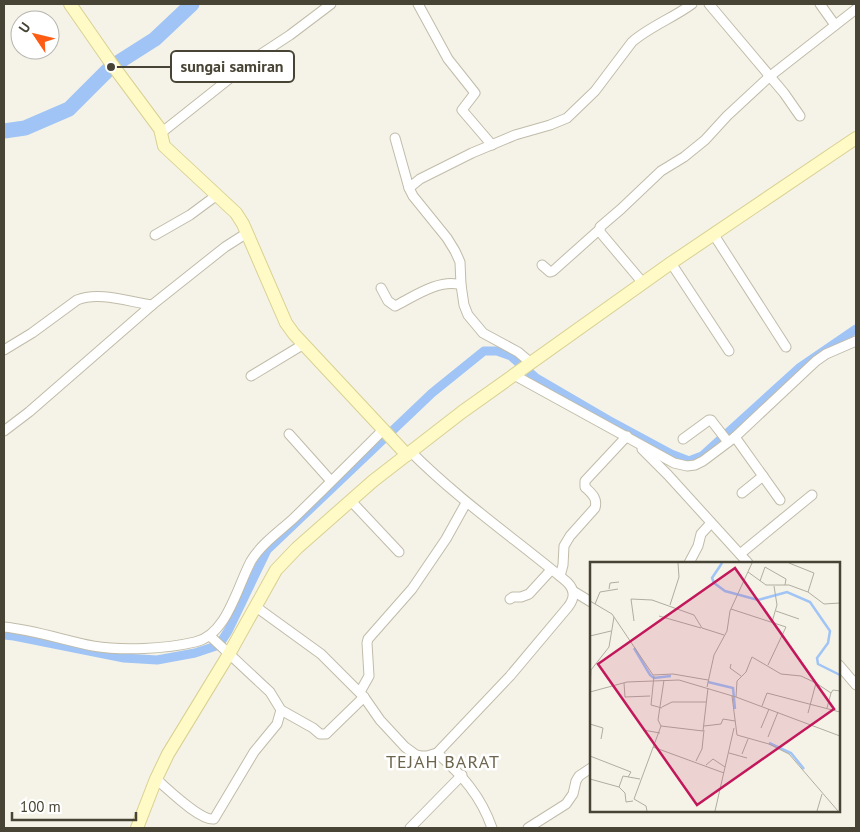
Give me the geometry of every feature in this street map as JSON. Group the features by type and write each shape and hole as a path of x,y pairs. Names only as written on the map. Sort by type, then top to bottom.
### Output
{"main road":[{"path":"70,4 161,133 166,149 236,213 247,233 286,323 387,434 409,454"},
{"path":"137,828 168,754 226,651 256,607 276,570 297,548 409,454 522,369 671,263 856,138"}],"street":[{"path":"161,133 258,56 290,35 329,4"},
{"path":"418,4 448,59 474,91 475,94 462,110 492,144"},
{"path":"409,188 420,179 492,144 566,118 595,91 632,42 692,4"},
{"path":"709,4 784,93 800,116"},
{"path":"820,4 835,25"},
{"path":"542,265 550,272 602,233 604,222 621,210 661,170 684,157 706,140 727,116 769,77 856,9"},
{"path":"395,138 413,196 447,238 460,262 464,305 475,326 483,333 518,352 522,369 630,438 674,463 687,466 695,465 816,361 826,354 856,341"},
{"path":"155,235 190,216 217,195"},
{"path":"4,431 45,399 152,305 225,247 247,233"},
{"path":"602,233 643,283"},
{"path":"714,235 786,347"},
{"path":"671,263 729,351"},
{"path":"381,288 388,301 395,306 436,287 455,283 461,285"},
{"path":"4,350 84,297 109,298 152,305"},
{"path":"251,376 304,344"},
{"path":"683,439 709,420 714,421 763,476 780,500"},
{"path":"289,434 331,482"},
{"path":"4,627 92,646 119,649 195,642 212,638 225,617 256,555 331,482 387,434"},
{"path":"630,438 668,475 747,562"},
{"path":"560,576 564,546 570,536 595,508 596,500 584,487 585,481 630,438"},
{"path":"409,454 466,503 560,576 573,590 590,601"},
{"path":"668,475 674,463"},
{"path":"742,493 763,476"},
{"path":"740,554 812,495"},
{"path":"351,501 399,552"},
{"path":"212,638 270,692 281,710 314,728 320,734 326,734 362,695 369,676 368,639 412,589 444,541 466,503"},
{"path":"690,562 701,534 711,524"},
{"path":"510,599 529,594 551,570"},
{"path":"256,607 316,649 362,695 380,720 411,752 427,756 436,753 510,676 572,602 573,590"},
{"path":"840,666 856,684"},
{"path":"156,779 200,815 209,820 214,819 254,752 277,724 281,710"},
{"path":"436,753 462,776 483,806 492,828"},
{"path":"528,828 566,804 573,794 579,776 590,769"},
{"path":"410,828 462,776"}],"waterway":[{"path":"4,131 25,128 69,109 111,67 155,39 192,4"},
{"path":"4,635 124,658 157,660 195,653 219,645 228,631 267,550 432,393 484,351 497,351 511,356 536,378 608,420 671,454 689,461 702,456 799,368 856,329"}],"place":[{"name":"sungai samiran","path":"111,67"}],"district":[{"name":"TEJAH BARAT","path":"443,761"}]}
